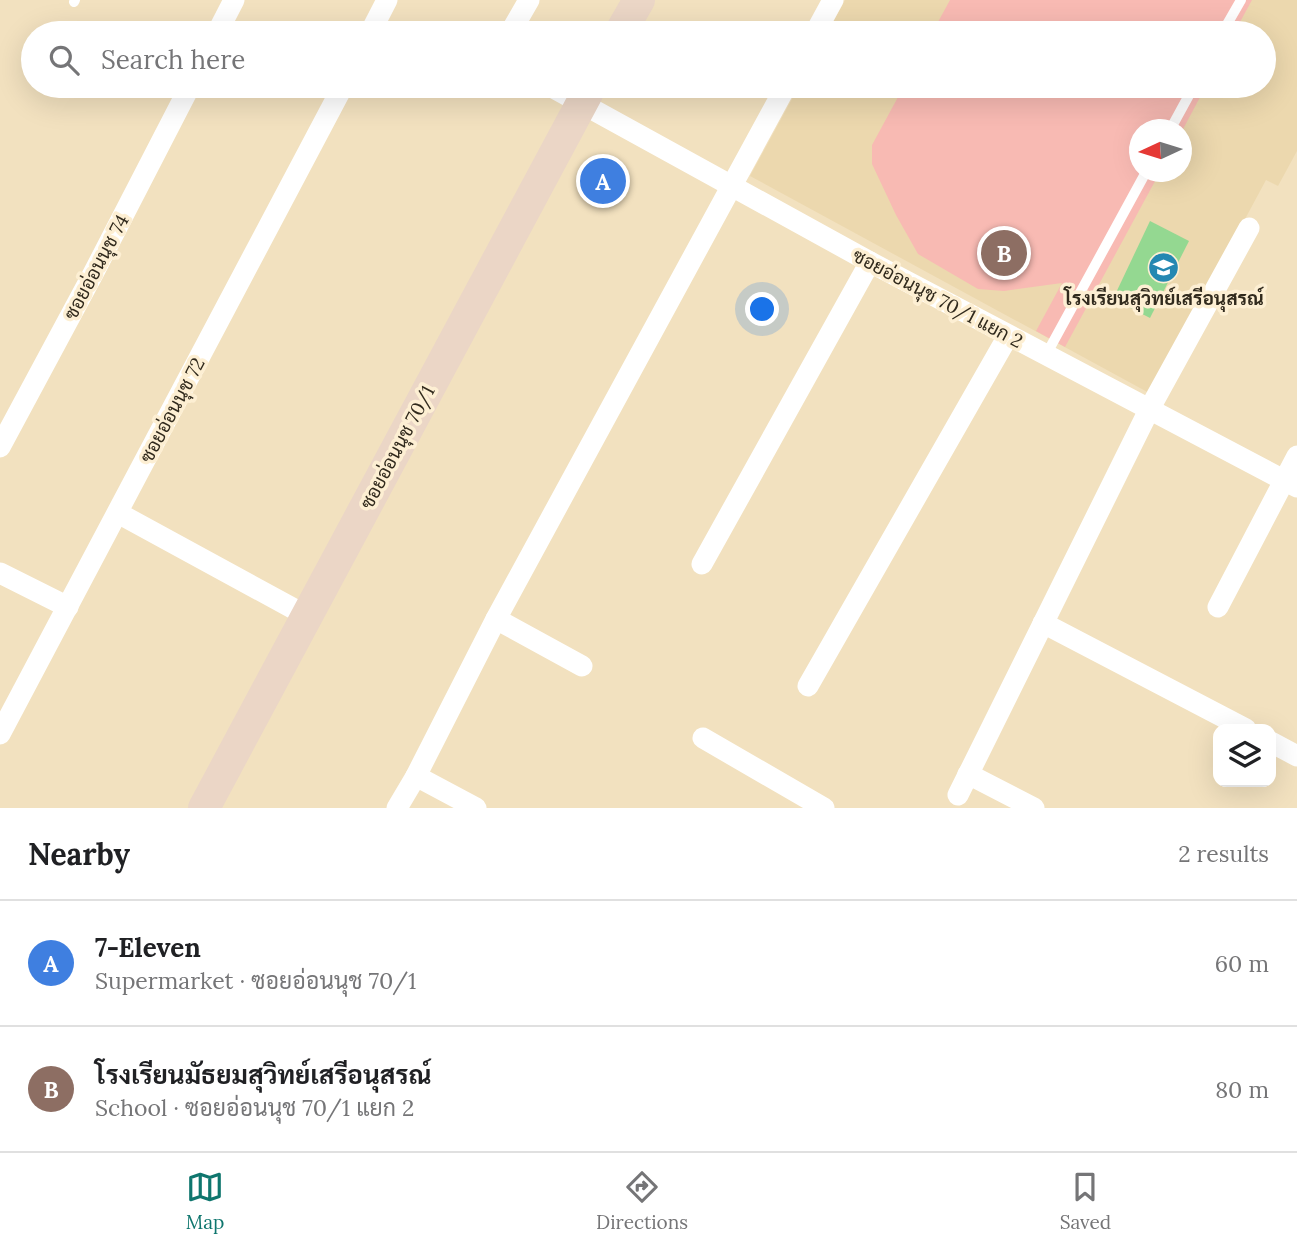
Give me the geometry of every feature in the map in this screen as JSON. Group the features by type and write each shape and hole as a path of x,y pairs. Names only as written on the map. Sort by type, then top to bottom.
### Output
{"street":[{"path":"223,21 234,0"},
{"path":"376,21 387,0"},
{"path":"517,21 528,0"},
{"path":"627,21 639,0"},
{"path":"822,21 833,0"},
{"name":"ซอยอ่อนนุช 74","path":"0,447 184,98"},
{"name":"ซอยอ่อนนุช 72","path":"0,734 337,98"},
{"name":"ซอยอ่อนนุช 70/1","path":"204,808 584,98"},
{"name":"ซอยอ่อนนุช 70/1 แยก 2","path":"591,98 731,186 1008,336 1291,483"},
{"path":"397,808 496,619 779,98"},
{"path":"958,795 1150,408 1249,228"},
{"path":"702,564 870,262"},
{"path":"808,686 1008,336"},
{"path":"1218,607 1291,483 1297,456"},
{"path":"118,513 307,616"},
{"path":"0,573 68,607"},
{"path":"496,619 582,666"},
{"path":"1044,623 1236,724"},
{"path":"703,738 824,808"},
{"path":"1276,745 1297,756"},
{"path":"968,774 1034,808"},
{"path":"416,776 476,808"}],"lane":[{"path":"1230,21 1241,0"},
{"path":"1176,119 1187,98"},
{"path":"1045,355 1140,182"}],"shaded area":[{"path":"845,0 1297,0 1297,151 1278,186 1266,180 1151,394 750,176 792,98 1276,98 1276,21 834,21"},
{"path":"950,0 1252,0 1241,21 939,21"},
{"path":"897,98 1200,98 1188,119 1129,119 1129,182 1155,182 1065,347 1036,331 1062,283 1004,291 978,289 918,254 872,164 872,145"},
{"path":"1150,221 1189,241 1150,318 1113,299"}],"place":[{"name":"7-Eleven","path":"603,181"},
{"name":"โรงเรียนมัธยมสุวิทย์เสรีอนุสรณ์","path":"1004,253"},
{"name":"โรงเรียนสุวิทย์เสรีอนุสรณ์","path":"1164,267"}]}
